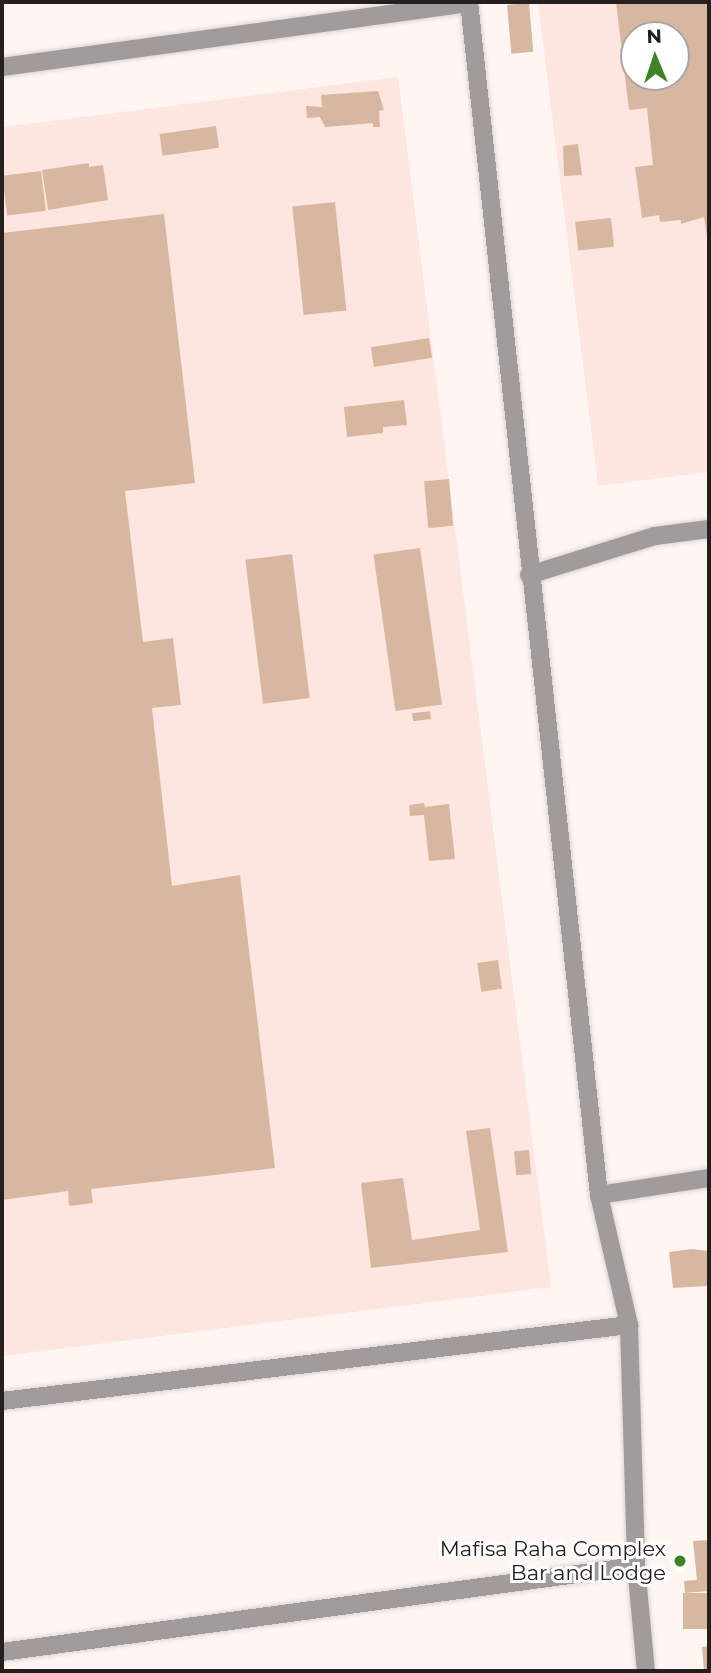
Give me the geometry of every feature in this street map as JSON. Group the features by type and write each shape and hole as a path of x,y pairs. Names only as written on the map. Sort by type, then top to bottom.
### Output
{"street":[{"path":"2,67 469,2 529,575 599,1195 629,1325 636,1566 646,1671"},
{"path":"529,575 654,536 709,529"},
{"path":"599,1195 709,1178"},
{"path":"2,1401 629,1325"},
{"path":"2,1651 636,1566"}],"shaded area":[{"path":"538,2 709,2 709,472 598,486"},
{"path":"398,77 551,1287 2,1356 2,127"}],"building":[{"path":"616,2 709,2 709,250 704,217 681,224 681,220 660,222 659,215 642,218 635,167 653,165 647,108 629,110 627,91 690,91 690,21 620,21 620,35"},
{"path":"529,3 533,52 511,54 507,5"},
{"path":"378,91 384,110 379,111 380,127 373,127 373,123 325,127 320,117 307,118 306,106 322,107 321,95"},
{"path":"216,126 219,148 163,156 160,134"},
{"path":"578,144 582,175 564,176 563,146"},
{"path":"89,163 89,167 103,165 108,200 48,210 42,170"},
{"path":"41,171 46,211 7,215 2,176"},
{"path":"335,202 346,310 304,315 292,206"},
{"path":"164,214 195,483 125,491 143,642 173,638 181,705 152,708 172,886 240,875 275,1168 91,1189 93,1203 69,1206 68,1191 2,1200 2,233"},
{"path":"611,218 614,247 578,251 575,222"},
{"path":"429,338 432,358 374,367 371,347"},
{"path":"404,400 407,425 383,427 383,433 347,437 344,407"},
{"path":"449,479 453,526 428,528 424,481"},
{"path":"420,548 442,704 395,711 373,555"},
{"path":"292,554 310,698 263,704 245,560"},
{"path":"430,711 431,719 413,721 412,713"},
{"path":"424,803 425,807 449,804 455,859 429,861 424,815 410,816 409,805"},
{"path":"498,960 502,989 481,992 477,963"},
{"path":"490,1128 508,1252 371,1268 361,1183 403,1178 412,1240 480,1230 466,1131"},
{"path":"529,1150 531,1174 516,1175 514,1151"},
{"path":"692,1249 709,1251 709,1286 673,1288 669,1252"},
{"path":"709,1540 709,1591 685,1593 684,1581 697,1580 693,1541"},
{"path":"683,1593 709,1593 709,1629 683,1629"},
{"path":"709,1646 709,1671 704,1671 702,1647"}],"place":[{"name":"Mafisa Raha Complex Bar and Lodge","path":"680,1561"}]}
